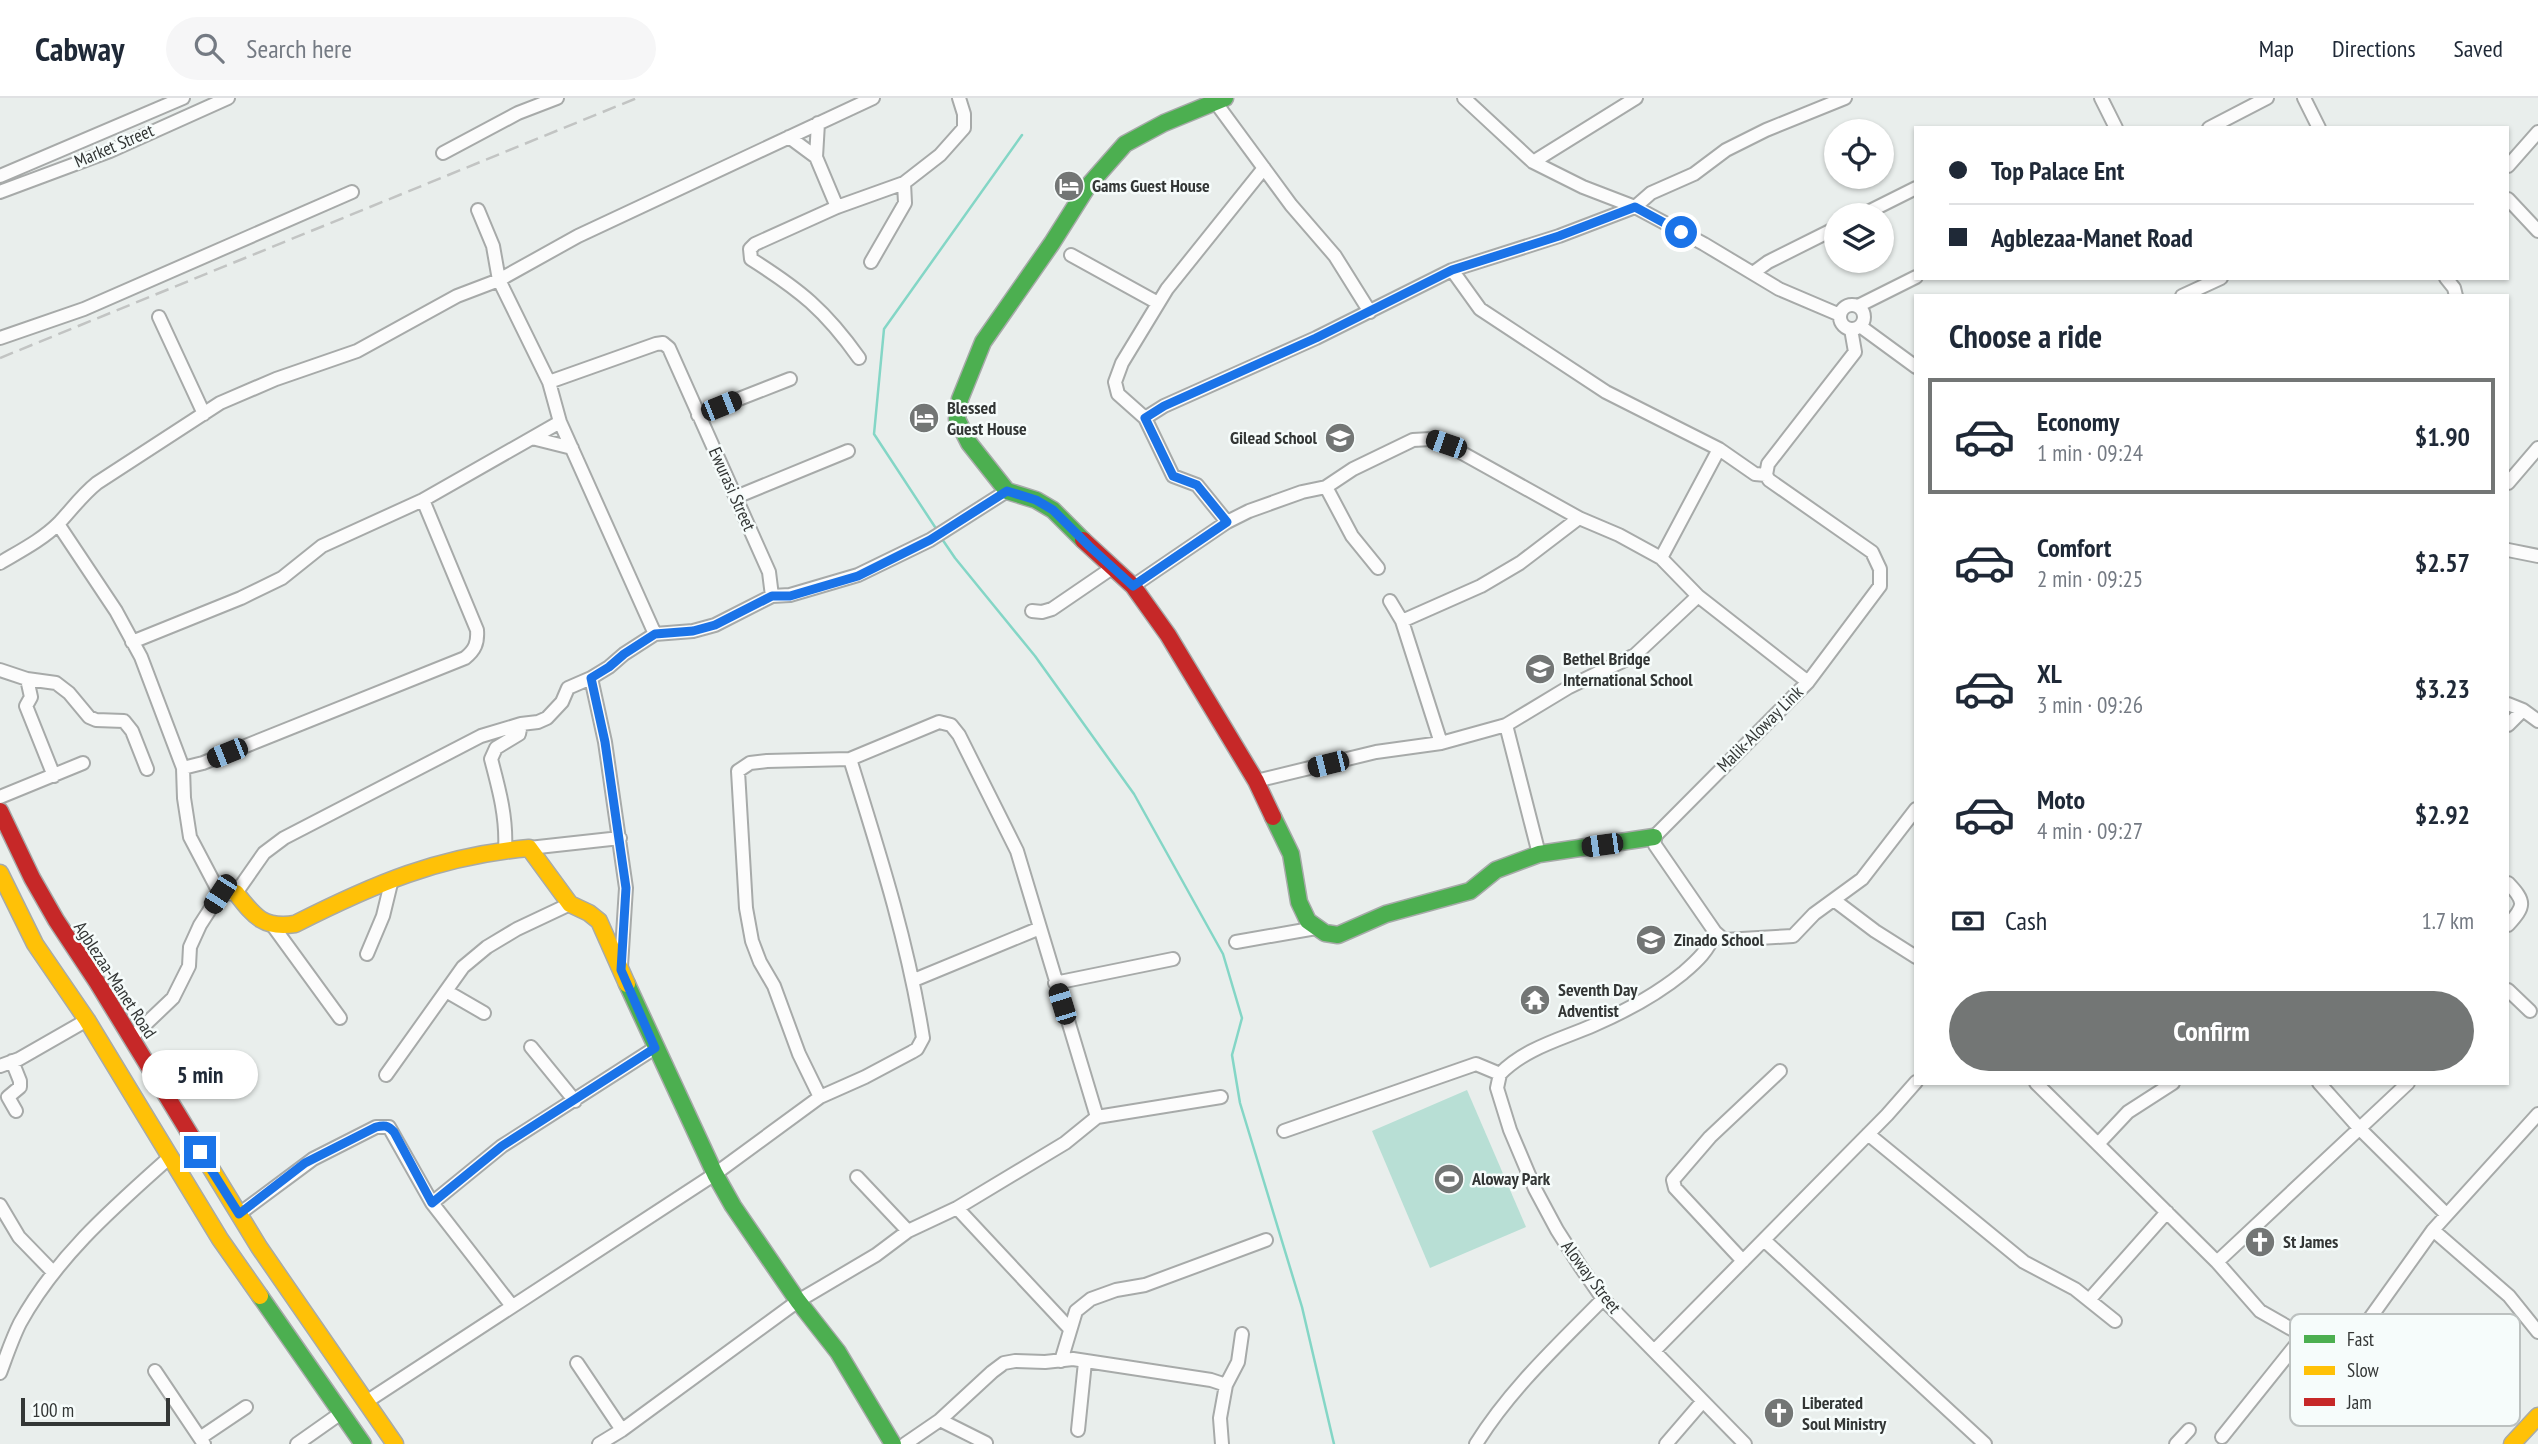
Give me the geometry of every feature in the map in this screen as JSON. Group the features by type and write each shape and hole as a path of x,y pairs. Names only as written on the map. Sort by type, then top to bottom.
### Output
{"street":[{"name":"Market Street","path":"0,176 183,98"},
{"name":"Market Street","path":"0,192 110,150 228,98"},
{"path":"443,153 518,113 557,98"},
{"path":"0,563 58,524 83,494 97,483 220,403 276,379 357,351 457,296 499,280 590,230 873,98"},
{"path":"859,358 818,306 751,259 750,253 755,244 837,207 904,183 940,155 964,128 964,114 959,98"},
{"path":"1464,98 1533,162 1635,207 1779,289 1840,315"},
{"path":"1533,162 1636,98"},
{"path":"1145,418 1164,406 1370,312 1452,270 1559,236 1635,207 1651,193 1693,173 1726,150 1766,130 1845,98"},
{"path":"2101,98 2115,126"},
{"path":"2213,126 2267,98"},
{"path":"2304,98 2318,126"},
{"path":"1370,312 1335,256 1264,168 1220,100 1164,123 1125,145 1088,186 983,342 960,399 957,419 969,443 1007,491 1036,500 1053,510 1133,586 1175,647 1256,781 1291,854 1299,902 1308,921 1325,933 1338,934 1386,914 1470,891 1496,870 1539,854 1654,837 1655,845 1715,932 1724,940 1793,936 1814,914 1862,878 1914,812"},
{"path":"818,123 816,157 837,207"},
{"path":"2509,165 2538,132"},
{"path":"789,137 816,157"},
{"path":"1227,522 1197,485 1173,476 1145,418 1118,394 1115,382 1122,363 1158,303 1264,168"},
{"path":"871,262 905,203 904,183"},
{"path":"1886,203 1914,189"},
{"path":"0,338 84,309 352,192"},
{"path":"2509,200 2538,231"},
{"path":"478,210 493,246 499,280 549,382 560,422 655,634"},
{"path":"1753,273 1768,262 1824,234"},
{"path":"1072,255 1158,303"},
{"name":"Malik-Aloway Link","path":"1452,270 1480,309 1606,392 1719,449 1755,474 1766,475 1769,480 1872,552 1880,569 1880,586 1808,681 1654,837"},
{"path":"1914,278 1858,306 1844,307 1840,315 1840,322 1855,328 1914,366"},
{"path":"2186,294 2217,280"},
{"path":"1766,475 1768,464 1855,352 1855,328 1864,316 1858,306"},
{"path":"159,317 204,414"},
{"name":"Ewurasi Street","path":"549,382 663,343 669,348 769,572 772,596"},
{"path":"698,415 790,379"},
{"path":"132,642 228,604 272,583 292,572 322,546 423,500 560,422"},
{"path":"532,438 572,448"},
{"path":"1133,586 1227,522 1302,492 1326,487 1353,469 1413,440 1432,439 1446,444 1578,518 1619,535 1661,558 1698,596 1808,681"},
{"path":"2509,482 2538,448"},
{"path":"1661,558 1719,449"},
{"path":"736,497 848,451"},
{"path":"1326,487 1352,537 1378,568"},
{"path":"131,1038 173,998 189,966 190,947 200,925 264,853 284,838 481,736 547,718 562,702 568,688 609,667 655,634 693,631 715,625 772,596 790,596 858,576 951,529 1007,491"},
{"path":"183,768 203,763 465,658 474,651 477,630 423,500"},
{"path":"1402,621 1481,586 1520,563 1578,518"},
{"path":"58,524 116,611 141,657 183,768 190,837 228,893 258,919 273,926 295,925 367,888 441,864 505,850 620,838"},
{"path":"2509,550 2538,556"},
{"path":"1032,611 1052,609 1112,568"},
{"path":"1256,781 1376,752 1441,743 1506,725 1569,687 1636,655 1698,596"},
{"path":"1390,601 1402,621 1441,743"},
{"path":"0,670 27,679 56,683 69,693 89,718 124,721 132,731 147,769"},
{"path":"591,678 605,742 626,888 621,970"},
{"path":"27,679 31,697 26,706 54,776"},
{"path":"2509,705 2523,710 2538,721"},
{"path":"2509,724 2523,710"},
{"path":"820,1097 799,1054 774,986 752,941 747,908 738,772 750,763 767,761 850,760 939,722 951,725 959,735 1017,851 1097,1116"},
{"path":"505,850 506,831 501,796 491,759 496,748 519,734 521,724"},
{"path":"1506,725 1539,854"},
{"path":"366,1402 715,1174 820,1097 917,1049 923,1038 914,980 894,899 850,760"},
{"path":"0,797 83,763"},
{"name":"Agblezaa-Manet Road","path":"0,811 48,912 131,1038 239,1214 395,1444"},
{"path":"529,848 570,904 599,921 715,1174 733,1206 748,1224 798,1301 838,1352 893,1444"},
{"path":"0,873 35,944 87,1020 220,1239 363,1444"},
{"path":"367,954 383,916 392,879"},
{"path":"2509,884 2517,892 2522,906 2509,924"},
{"path":"1834,900 1914,956"},
{"path":"386,1075 463,967 487,947 517,929 570,904"},
{"path":"273,926 340,1018"},
{"path":"914,980 1040,928"},
{"path":"1236,942 1316,928"},
{"path":"1284,1131 1476,1064 1500,1074 1513,1060 1616,1015 1657,993 1698,960 1711,945 1715,932"},
{"path":"1055,983 1173,959"},
{"path":"446,991 484,1013"},
{"path":"2509,991 2530,1011"},
{"path":"16,1111 8,1097 20,1087 20,1081 6,1064 87,1020"},
{"path":"531,1047 575,1101"},
{"path":"432,1203 502,1146 655,1048"},
{"path":"1743,1261 1675,1188 1673,1180 1710,1137 1780,1071"},
{"name":"Aloway Street","path":"1500,1074 1496,1088 1510,1130 1535,1189 1557,1230 1604,1299 1745,1444"},
{"path":"1654,1351 1914,1084"},
{"path":"2098,1144 2128,1112 2170,1085"},
{"path":"2321,1085 2360,1129 2446,1214"},
{"path":"2217,1262 2406,1085"},
{"path":"2051,1088 2098,1144 2217,1262 2260,1311 2290,1328"},
{"path":"598,1444 622,1430 798,1301 876,1255 908,1231 957,1208 1065,1143 1097,1116 1222,1097"},
{"path":"2373,1314 2446,1214 2538,1114"},
{"path":"239,1214 305,1163 384,1125 394,1132 432,1203 512,1306"},
{"path":"1868,1134 2025,1262 2075,1289 2115,1321"},
{"path":"0,1373 4,1348 53,1272 99,1220 170,1157"},
{"path":"857,1177 908,1231"},
{"path":"0,1205 19,1237 53,1272"},
{"path":"957,1208 1070,1329"},
{"path":"2089,1300 2167,1212"},
{"path":"2433,1230 2509,1296 2538,1332"},
{"path":"1060,1361 1076,1311 1091,1299 1116,1290 1145,1285 1266,1240"},
{"path":"1764,1240 1984,1444"},
{"path":"1476,1444 1532,1371 1604,1299"},
{"path":"1222,1444 1220,1419 1226,1385 1238,1362 1242,1334"},
{"path":"2222,1437 2290,1352"},
{"path":"905,1444 940,1420 992,1371 1015,1360 1073,1359 1211,1380 1226,1385"},
{"path":"1078,1430 1085,1362"},
{"path":"577,1363 622,1430"},
{"path":"155,1371 202,1441 246,1407"},
{"path":"1666,1444 1703,1401"},
{"path":"297,1444 341,1413"},
{"path":"2512,1444 2538,1416"},
{"path":"940,1420 986,1443"},
{"path":"2176,1444 2189,1430"}],"green space":[{"name":"Aloway Park","path":"1467,1090 1526,1227 1430,1268 1372,1131"}],"waterway":[{"path":"937,530 874,434 884,329 1022,135"},
{"path":"942,539 1035,656 1134,794 1223,954 1242,1018 1232,1055 1240,1103 1302,1307 1334,1444"}],"railway":[{"path":"0,358 637,98"}],"traffic: fast":[{"path":"1083,540 1053,510 1036,500 1007,491 969,443 957,419 960,399 983,342 1088,186 1125,144 1164,123 1225,98"},
{"path":"1273,817 1291,854 1299,902 1308,921 1325,933 1338,935 1386,914 1470,891 1496,870 1539,854 1654,837"},
{"path":"627,984 715,1174 733,1206 798,1301 838,1352 893,1444"},
{"path":"260,1296 363,1444"}],"traffic: slow":[{"path":"236,893 260,919 275,924 295,924 352,896 408,874 466,858 529,848 570,904 599,921 627,984"},
{"path":"0,873 35,944 87,1020 220,1239 260,1296"},
{"path":"193,1139 259,1247 395,1444"},
{"path":"2512,1444 2538,1416"}],"traffic: jam":[{"path":"1083,540 1133,586 1168,635 1256,781 1273,817"},
{"path":"0,811 32,878 56,920 193,1139"}],"place":[{"name":"Gams Guest House","path":"1069,186"},
{"name":"Blessed Guest House","path":"924,418"},
{"name":"Gilead School","path":"1340,438"},
{"name":"Bethel Bridge International School","path":"1540,669"},
{"name":"Zinado School","path":"1651,940"},
{"name":"Seventh Day Adventist","path":"1535,1000"},
{"name":"Aloway Park","path":"1449,1179"},
{"name":"St James","path":"2260,1242"},
{"name":"Liberated Soul Ministry","path":"1779,1413"}],"route":[{"path":"200,1152 239,1214 305,1163 384,1125 394,1132 432,1203 502,1146 655,1048 621,970 626,888 605,742 591,678 655,634 693,631 715,625 772,596 790,596 858,576 951,529 1007,491 1036,500 1053,510 1133,586 1227,522 1197,485 1173,476 1145,418 1164,406 1316,338 1452,270 1559,236 1635,207 1681,232"}]}
